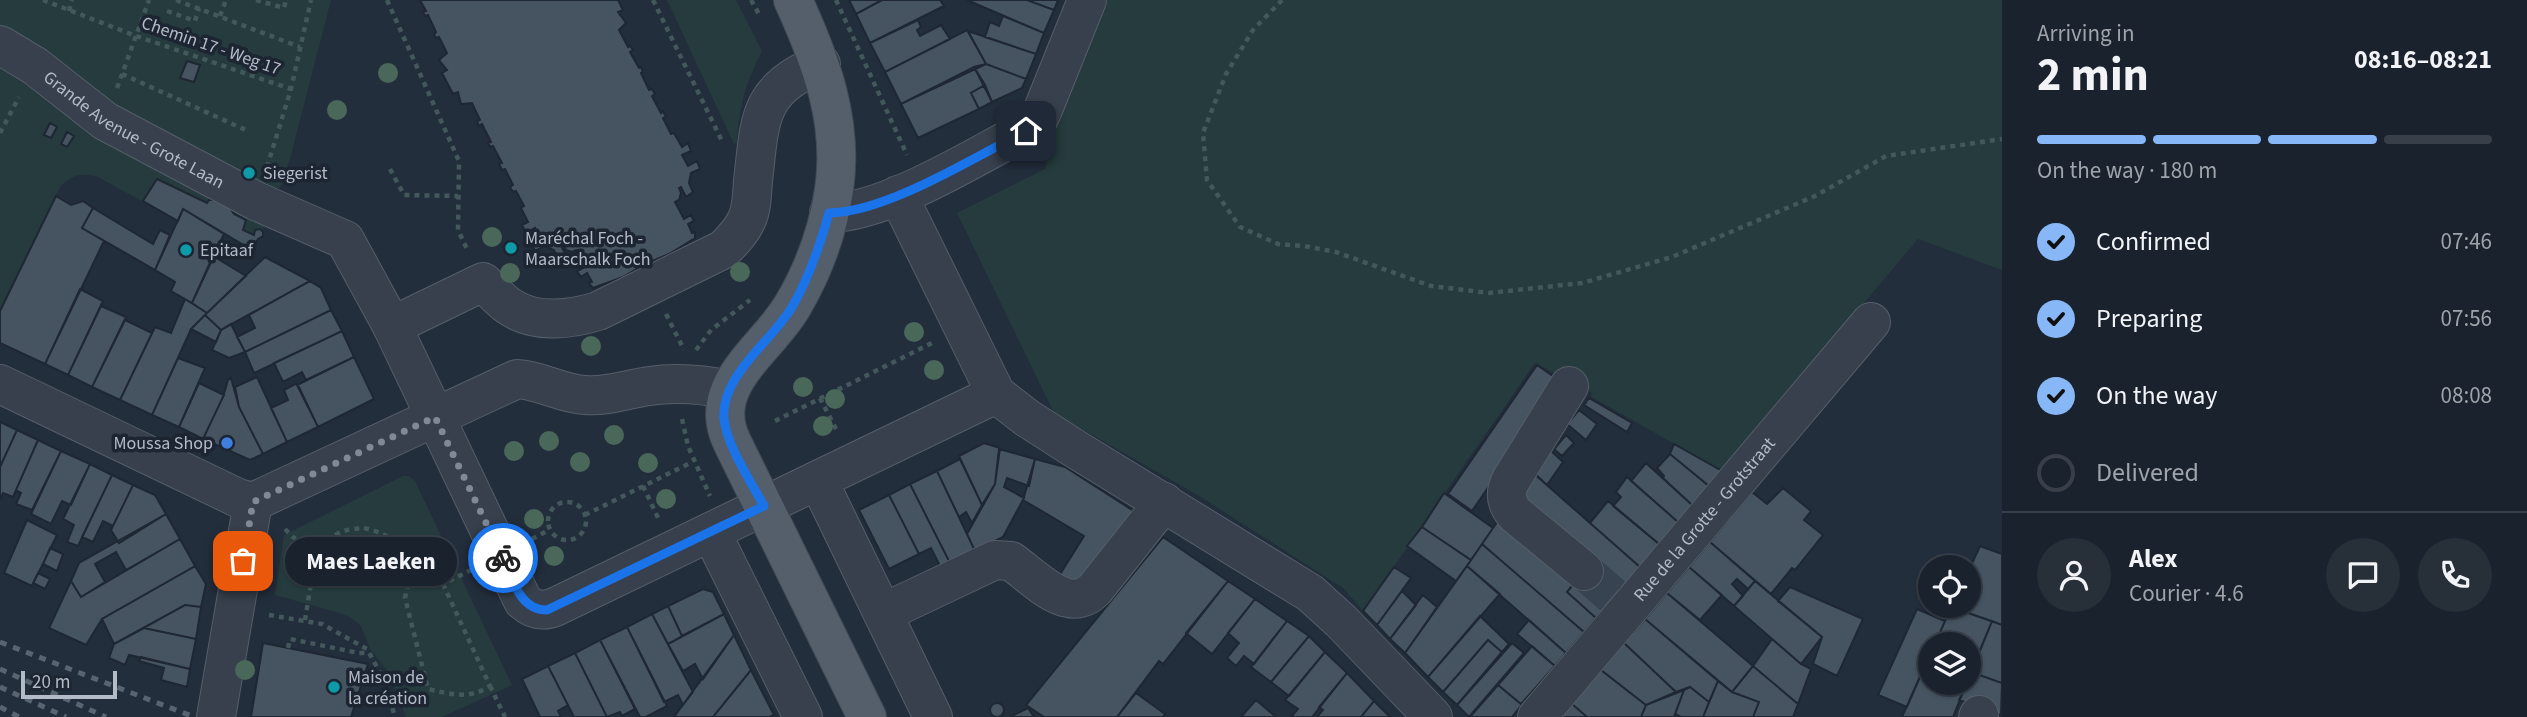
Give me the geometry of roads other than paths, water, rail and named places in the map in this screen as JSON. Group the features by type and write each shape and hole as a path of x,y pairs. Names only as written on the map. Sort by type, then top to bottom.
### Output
{"main road":[{"path":"793,0 821,64 832,106 836,142 834,189 818,250 793,305 780,326 747,362 729,390 724,408 727,433 867,717"}],"street":[{"path":"829,213 861,210 909,190 1026,131 1038,120 1087,0"},
{"name":"Grande Avenue - Grote Laan","path":"0,45 35,66 105,121 263,205 345,240 392,326 523,601 538,610 547,610 711,532"},
{"path":"392,326 483,282 512,309 558,319 580,317 724,249 736,237 747,218 759,127 766,107 775,92 790,78 821,64"},
{"path":"909,190 996,394 1037,424 1310,593 1342,622 1433,717"},
{"name":"Rue de la Grotte - Grotstraat","path":"1537,717 1621,603 1871,322"},
{"path":"0,384 228,493 253,502 517,379 528,379 556,390 587,396 674,383 701,384 729,390"},
{"path":"1569,386 1511,480 1506,494 1515,514 1584,571"},
{"path":"803,717 711,532 996,394"},
{"path":"818,480 933,717"},
{"path":"217,711 253,502"},
{"path":"883,613 995,560 1003,559 1011,561 1068,600 1083,599 1095,589 1164,502"}],"tunnel":[{"path":"1584,571 1614,597"}],"railway":[{"path":"0,642 194,717"},
{"path":"0,669 106,717"},
{"path":"0,687 66,717"},
{"path":"0,707 19,717"}],"place":[{"name":"Siegerist","path":"249,173"},
{"name":"Maréchal Foch - Maarschalk Foch","path":"511,248"},
{"name":"Epitaaf","path":"186,250"},
{"name":"Moussa Shop","path":"227,443"},
{"name":"Maes Laeken","path":"243,561"},
{"name":"Maison de la création","path":"334,687"}]}
